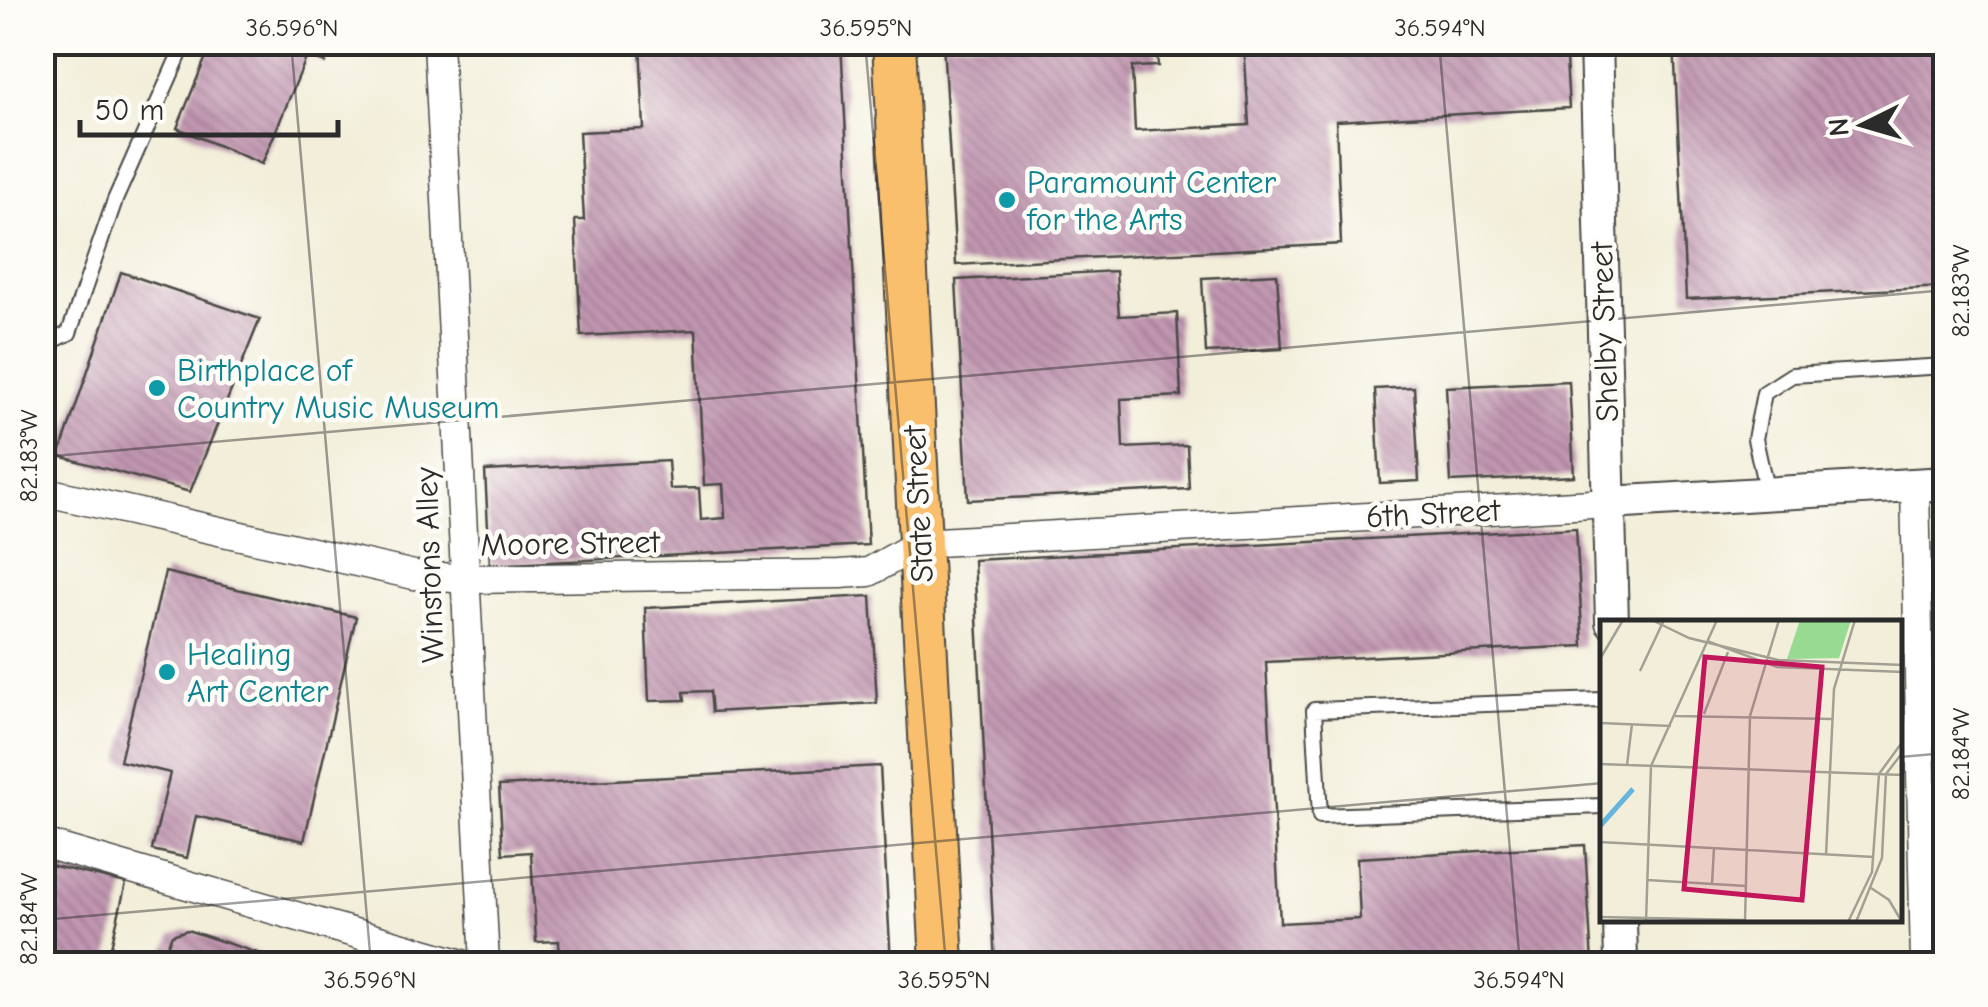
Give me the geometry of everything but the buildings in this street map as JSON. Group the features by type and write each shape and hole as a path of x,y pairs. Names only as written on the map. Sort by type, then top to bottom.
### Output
{"main road":[{"name":"State Street","path":"894,42 942,964"}],"street":[{"name":"Winstons Alley","path":"438,42 485,964"},
{"name":"Shelby Street","path":"1596,42 1612,620"},
{"name":"6th Street","path":"920,542 1930,484"},
{"path":"1925,964 1911,776 1930,484"},
{"name":"Moore Street","path":"42,491 414,575 466,580 869,572 920,542"},
{"path":"42,844 462,964"},
{"path":"1620,922 1621,964"}],"lane":[{"path":"42,346 69,333 115,200 185,42"},
{"path":"1768,493 1755,439 1764,393 1792,375 1946,366"},
{"path":"1600,700 1314,710 1320,816 1600,806"}],"place":[{"name":"Paramount Center for the Arts","path":"1007,200"},
{"name":"Birthplace of Country Music Museum","path":"157,388"},
{"name":"Healing Art Center","path":"167,672"}]}
